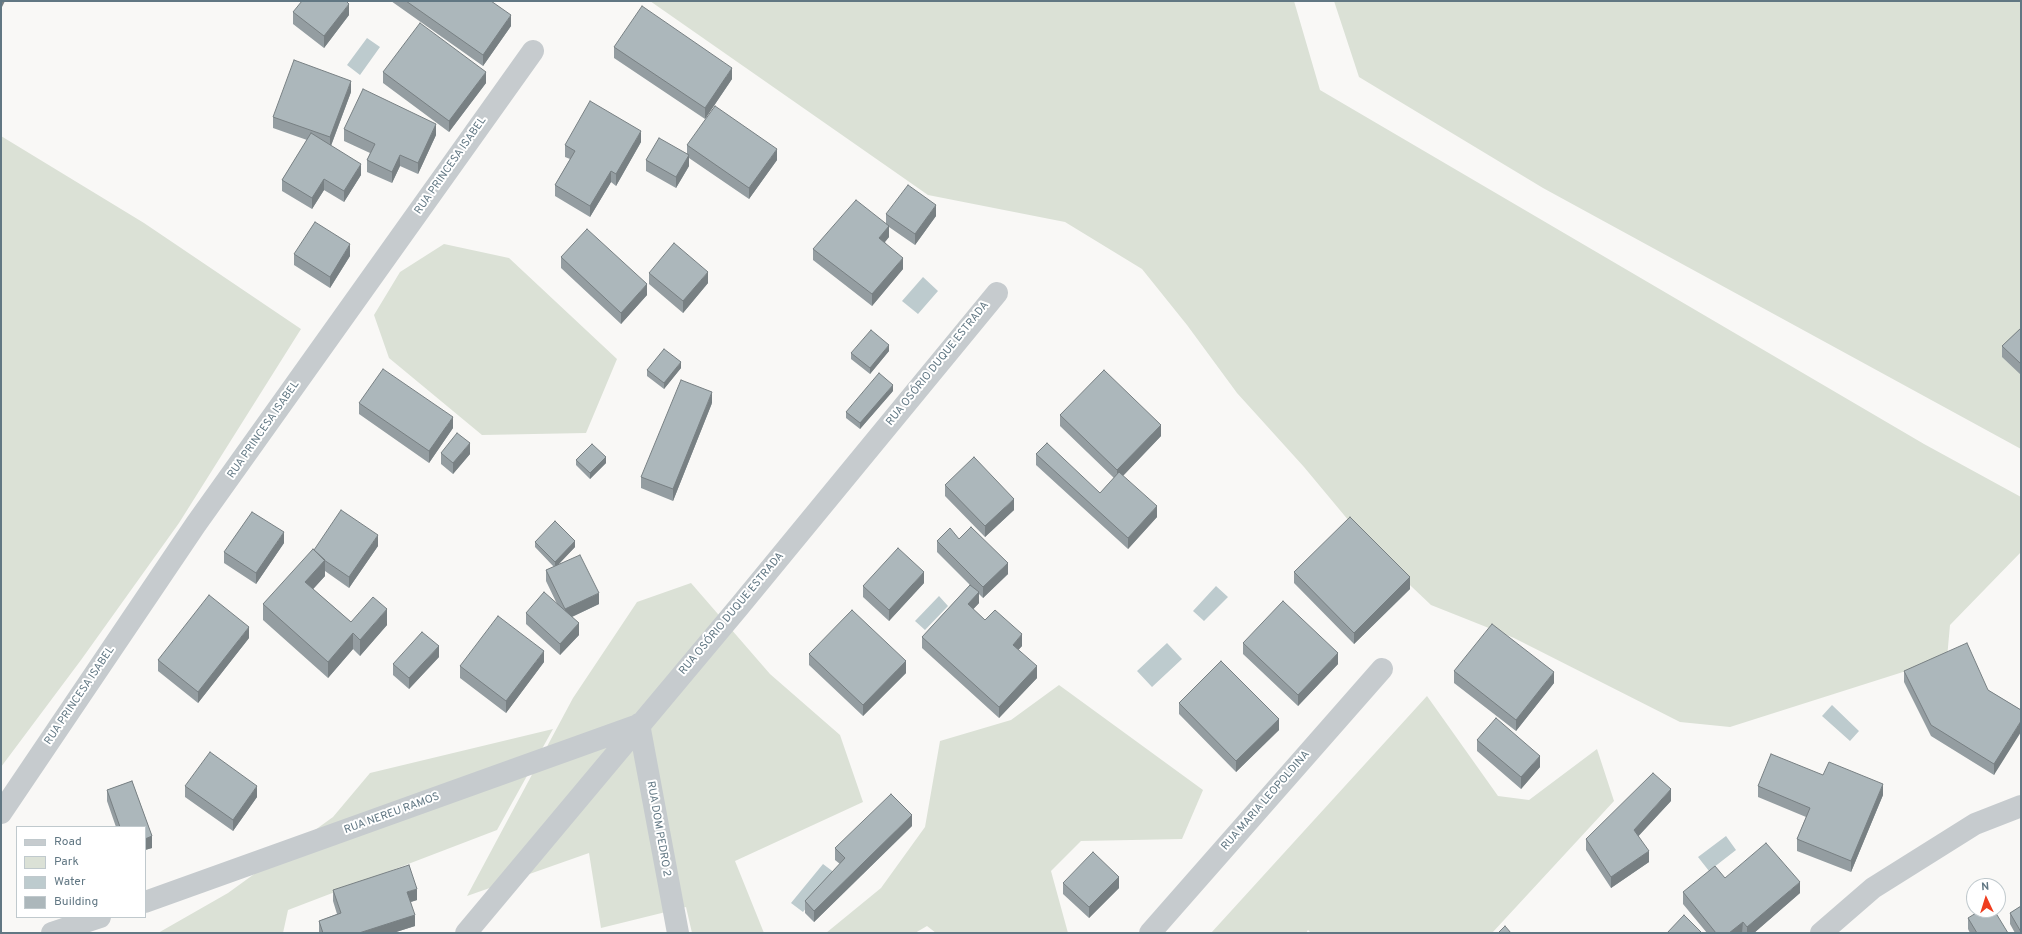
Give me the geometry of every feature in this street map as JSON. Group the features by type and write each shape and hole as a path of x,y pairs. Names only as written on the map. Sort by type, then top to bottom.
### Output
{"street":[{"name":"RUA PRINCESA ISABEL","path":"1,813 196,524 533,51"},
{"name":"RUA OSÓRIO DUQUE ESTRADA","path":"466,933 639,724 738,608 997,293"},
{"name":"RUA MARIA LEOPOLDINA","path":"1150,933 1382,669"},
{"name":"RUA NEREU RAMOS","path":"146,902 639,724"},
{"name":"RUA DOM PEDRO 2","path":"639,724 678,933"},
{"path":"1821,933 1873,888 1975,824 2021,806"},
{"path":"52,933 97,918"}],"green space":[{"path":"650,1 1294,1 1320,90 1924,444 2021,497 2021,552 1950,625 1947,658 1730,727 1680,722 1514,638 1431,605 1374,551 1304,467 1237,393 1187,325 1142,269 1065,222 928,195"},
{"path":"1334,1 2021,1 2021,449 1543,188 1359,77"},
{"path":"1,136 144,223 301,329 179,523 81,660 1,767"},
{"path":"444,244 509,258 617,359 586,433 482,435 389,358 374,315 400,272"},
{"path":"691,583 770,674 840,735 863,802 735,861 764,933 692,933 686,907 601,928 589,853 467,896 573,698 637,602"},
{"path":"1059,685 1203,790 1182,839 1081,841 1051,871 1068,933 936,933 927,926 915,933 826,933 881,888 925,827 940,741 1011,720"},
{"path":"1427,696 1498,796 1529,800 1597,749 1614,801 1492,933 1311,933 1308,930 1306,933 1211,933"},
{"path":"553,729 497,830 288,910 283,933 158,933 228,893 333,817 370,773"}],"water":[{"path":"367,38 380,47 360,75 347,65"},
{"path":"923,277 938,291 918,314 902,301"},
{"path":"1216,586 1228,597 1204,621 1193,611"},
{"path":"939,596 948,606 925,630 915,621"},
{"path":"1167,643 1182,659 1152,687 1137,671"},
{"path":"1832,705 1859,731 1850,741 1822,716"},
{"path":"1726,836 1736,850 1709,871 1698,857"},
{"path":"823,864 835,873 803,912 791,903"}],"building":[{"path":"302,1 346,1 349,4 324,36 293,12"},
{"path":"406,1 491,1 511,15 483,55"},
{"path":"642,6 732,68 705,108 614,47"},
{"path":"420,23 486,72 449,121 383,72"},
{"path":"294,60 351,81 330,137 273,117"},
{"path":"363,89 436,124 418,163 400,155 392,172 367,160 375,144 344,129"},
{"path":"590,101 641,131 616,174 611,171 590,206 555,185 575,151 565,145"},
{"path":"715,106 777,149 749,188 687,145"},
{"path":"311,133 361,164 344,191 324,179 312,198 282,180"},
{"path":"659,138 689,155 676,177 646,160"},
{"path":"908,185 936,205 915,234 886,214"},
{"path":"856,200 889,226 879,238 903,258 872,294 813,249"},
{"path":"315,222 350,244 330,277 294,254"},
{"path":"587,229 647,284 621,313 561,257"},
{"path":"674,243 708,272 683,301 649,273"},
{"path":"2021,328 2021,364 2002,346"},
{"path":"871,330 889,345 870,368 851,353"},
{"path":"664,349 681,362 664,383 647,370"},
{"path":"383,369 453,417 429,451 359,403"},
{"path":"1104,370 1161,425 1117,470 1060,415"},
{"path":"879,373 893,385 860,423 846,412"},
{"path":"681,380 712,392 673,489 641,477"},
{"path":"457,433 470,443 453,463 441,453"},
{"path":"1047,443 1100,493 1119,472 1157,506 1128,538 1036,454"},
{"path":"592,444 606,457 590,473 576,460"},
{"path":"974,457 1014,499 985,526 945,485"},
{"path":"341,510 378,535 349,577 324,560 314,550"},
{"path":"252,512 284,532 256,573 224,552"},
{"path":"1350,517 1410,577 1354,633 1294,572"},
{"path":"555,521 575,541 555,562 535,542"},
{"path":"971,527 1008,563 983,587 937,541 950,528 959,539"},
{"path":"898,548 924,572 889,610 863,586"},
{"path":"313,549 325,560 305,582 351,622 373,597 387,609 360,640 353,633 328,662 263,604"},
{"path":"580,555 599,593 565,609 546,570"},
{"path":"970,585 979,592 968,604 985,620 995,610 1022,634 1013,645 1037,666 999,707 922,637"},
{"path":"544,592 579,623 560,644 526,613"},
{"path":"209,595 249,627 198,692 158,660"},
{"path":"1283,601 1338,653 1298,695 1243,643"},
{"path":"852,610 906,661 863,705 809,654"},
{"path":"498,616 544,651 506,701 460,666"},
{"path":"1492,624 1554,672 1516,720 1454,671"},
{"path":"422,632 439,646 409,678 393,664"},
{"path":"1967,643 1988,690 2021,710 2021,721 1994,764 1931,725 1904,671"},
{"path":"1221,661 1279,719 1236,761 1179,703"},
{"path":"1496,718 1540,756 1521,777 1477,740"},
{"path":"210,752 257,786 233,820 185,786"},
{"path":"1771,754 1823,775 1829,762 1883,784 1851,861 1797,839 1810,808 1758,786"},
{"path":"1653,773 1671,789 1634,830 1649,851 1611,877 1586,839"},
{"path":"132,781 152,836 146,839 146,826 120,826 107,790"},
{"path":"891,794 912,815 814,911 805,901 845,858 835,848"},
{"path":"1766,843 1800,882 1747,927 1743,922 1729,933 1716,933 1683,892 1715,866 1725,878"},
{"path":"1093,852 1119,877 1089,907 1063,883"},
{"path":"409,865 417,889 407,892 415,915 359,933 323,933 319,921 341,913 333,890"},
{"path":"2021,906 2021,932 2010,913"},
{"path":"1684,915 1702,933 1667,933"},
{"path":"1968,918 1999,918 2008,933 1977,933"},
{"path":"1505,926 1511,933 1498,933"}]}
